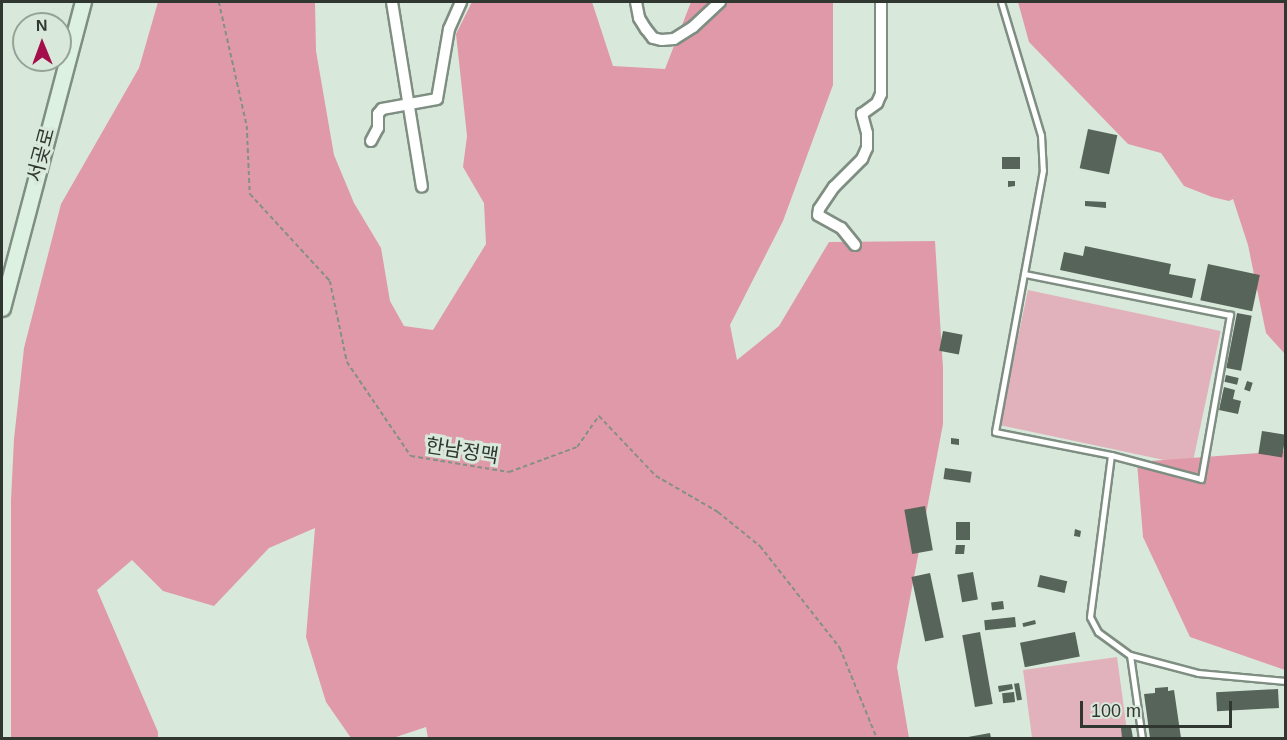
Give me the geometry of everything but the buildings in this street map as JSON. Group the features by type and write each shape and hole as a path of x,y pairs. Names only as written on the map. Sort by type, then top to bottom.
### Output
{"main road":[{"name":"서곶로","path":"3,302 83,2"}],"street":[{"path":"392,2 422,187"},
{"path":"371,141 378,128 378,114 382,109 437,99 440,94 449,29 461,2"},
{"path":"636,2 639,18 646,29 653,38 662,40 674,39 693,27 720,2"},
{"path":"855,244 841,228 818,215 819,209 834,187 862,159 867,148 867,133 862,114 877,103 881,94 881,2"}],"lane":[{"path":"1001,2 1041,135 1043,170 995,432 1111,455 1201,479 1230,315 1024,274"},
{"path":"1111,455 1090,617 1098,632 1130,655 1198,673 1286,681"},
{"path":"1130,655 1142,738"}],"path":[{"name":"한남정맥","path":"219,2 247,126 250,194 330,281 347,362 411,456 509,472 577,447 598,416 656,476 718,512 760,546 840,648 877,738"}],"shaded area":[{"path":"158,2 315,2 316,51 334,155 354,203 381,248 390,301 404,326 433,330 486,244 484,203 463,167 467,136 456,34 472,2 592,2 613,66 665,69 691,2 833,2 833,85 783,221 730,325 737,360 779,326 829,242 935,241 943,368 943,424 897,667 909,738 428,738 426,727 393,738 351,738 326,702 306,637 315,528 269,548 214,606 163,591 132,560 97,590 158,732 158,738 11,738 11,500 14,439 24,348 61,204 139,68"},
{"path":"1018,2 1285,2 1285,354 1266,333 1248,245 1233,199 1229,201 1212,197 1184,186 1161,153 1128,144 1029,42"},
{"path":"1028,290 1221,331 1192,466 999,425"},
{"path":"1285,451 1285,670 1190,637 1143,537 1137,462"},
{"path":"1117,657 1128,738 1032,738 1023,670"}]}
